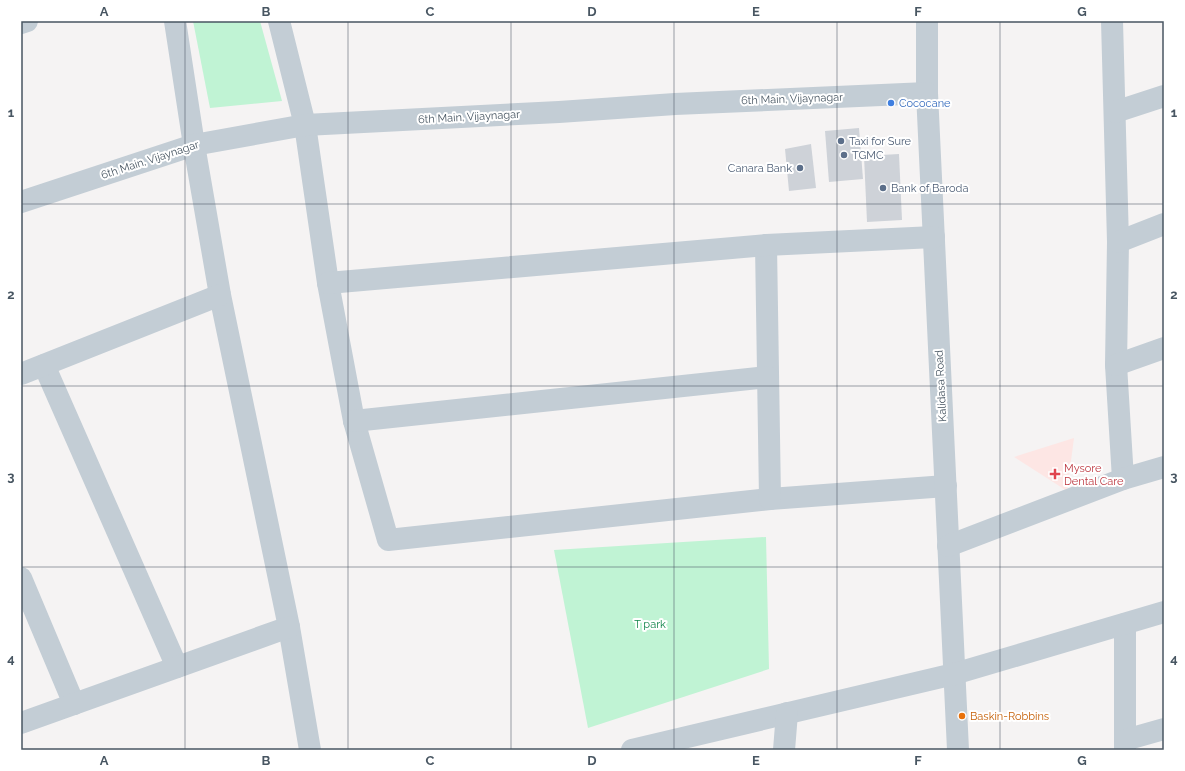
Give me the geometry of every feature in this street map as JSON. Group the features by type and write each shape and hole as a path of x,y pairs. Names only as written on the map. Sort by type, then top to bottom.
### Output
{"street":[{"path":"21,23 26,21"},
{"path":"176,21 194,145 220,295 289,627 310,750"},
{"path":"279,21 305,125 328,283 354,420 388,540 770,499 946,486"},
{"name":"Kalidasa Road","path":"927,21 928,93 934,237 958,750"},
{"path":"1112,21 1118,242 1116,365 1123,479"},
{"name":"6th Main, Vijaynagar","path":"21,202 194,145 305,125 683,104 928,93"},
{"path":"1115,112 1164,96"},
{"path":"1118,242 1164,224"},
{"path":"328,283 766,245 934,237"},
{"path":"766,245 770,499"},
{"path":"21,374 220,295"},
{"path":"1116,365 1164,348"},
{"path":"44,365 177,667"},
{"path":"354,420 768,377"},
{"path":"948,546 1123,479 1164,467"},
{"path":"21,578 74,704"},
{"path":"632,750 954,674 1164,612"},
{"path":"1125,624 1125,745 1164,729"},
{"path":"21,723 289,627"},
{"path":"784,750 786,713"}],"shaded area":[{"name":"Mysore Dental Care","path":"1074,438 1067,491 1014,457"}],"green space":[{"path":"193,21 260,21 282,101 210,108"},
{"name":"T park","path":"766,537 769,669 588,728 554,550"}],"building":[{"name":"TGMC","path":"859,128 863,179 829,182 825,131"},
{"path":"811,144 816,188 789,191 785,149"},
{"path":"899,154 902,220 867,222 864,156"}],"place":[{"name":"Cococane","path":"891,103"},
{"name":"Taxi for Sure","path":"841,141"},
{"name":"TGMC","path":"844,155"},
{"name":"Canara Bank","path":"800,168"},
{"name":"Bank of Baroda","path":"883,188"},
{"name":"Mysore Dental Care","path":"1055,474"},
{"name":"Baskin-Robbins","path":"962,716"}]}
